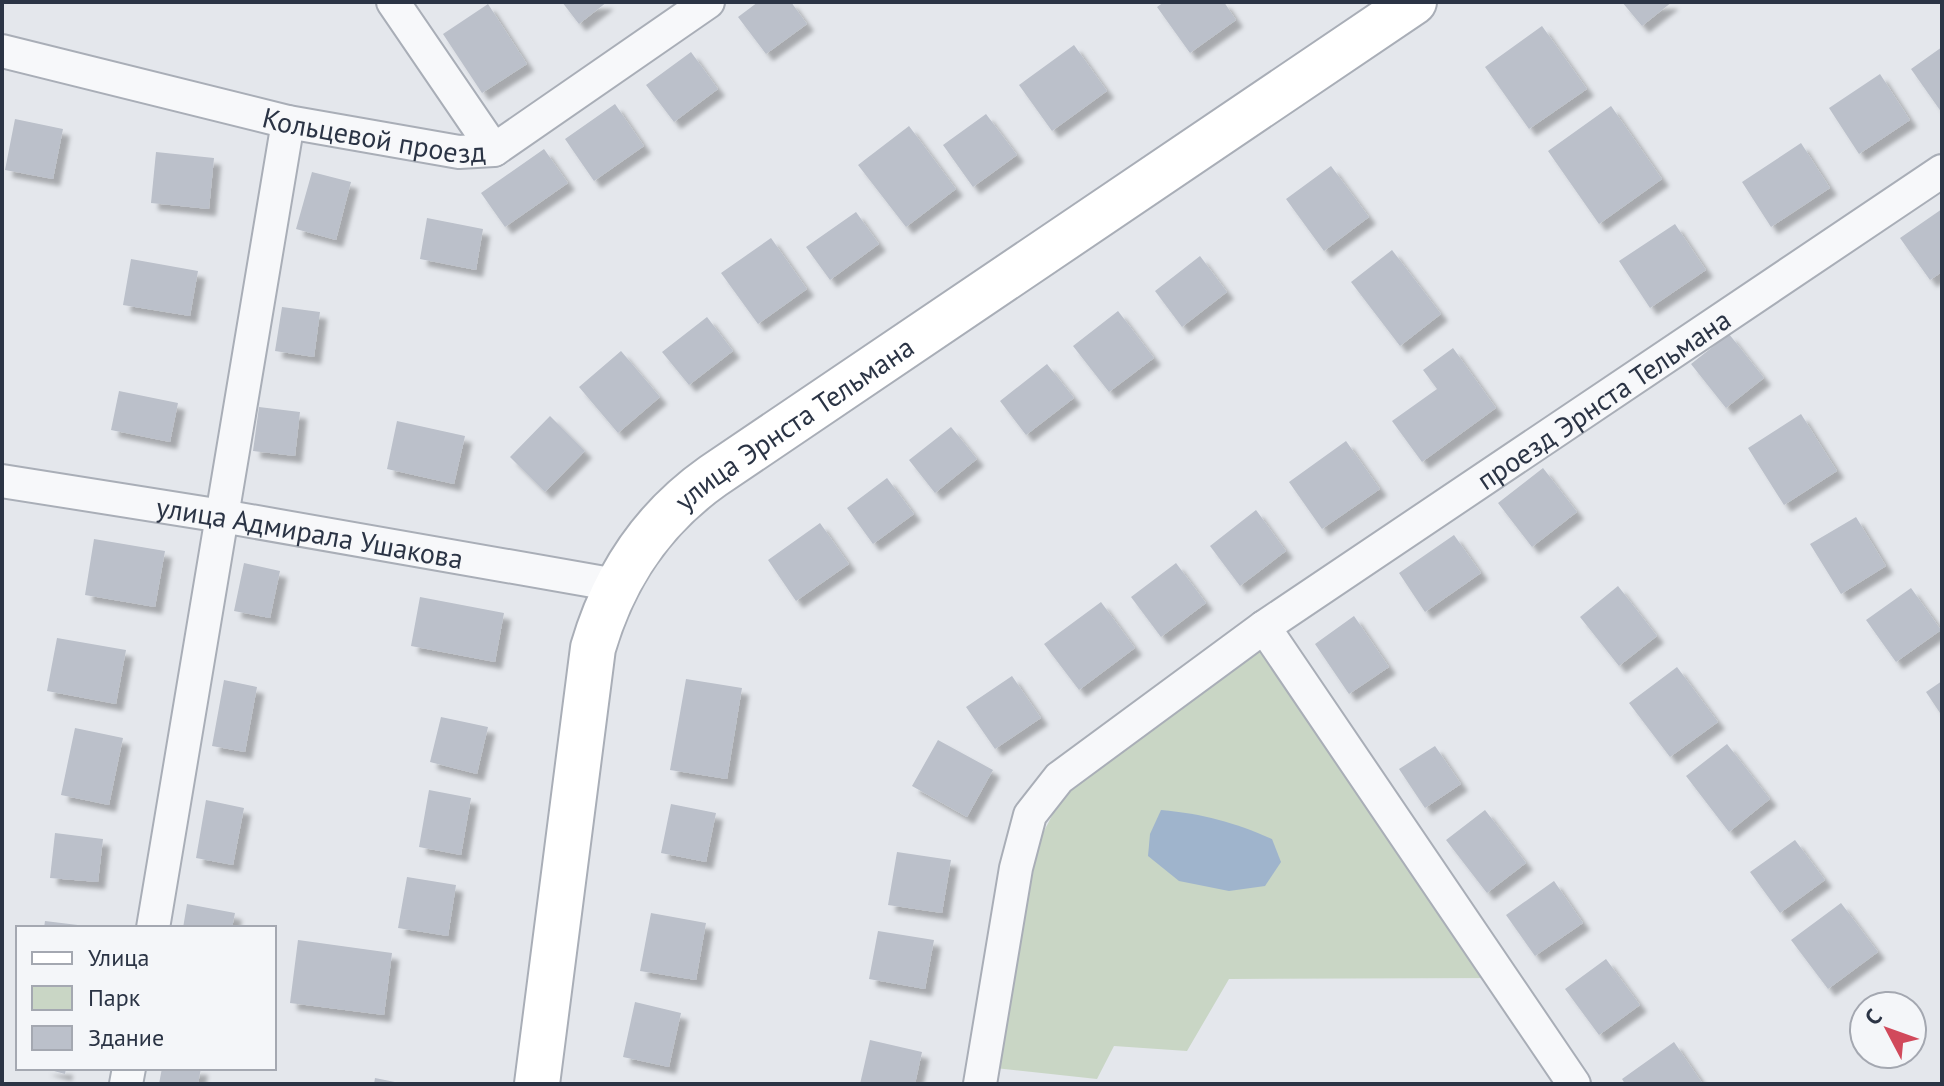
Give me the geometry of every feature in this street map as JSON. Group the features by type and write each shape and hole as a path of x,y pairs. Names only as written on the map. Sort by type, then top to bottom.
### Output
{"main road":[{"name":"улица Эрнста Тельмана","path":"537,1084 591,660 599,627 616,585 653,529 702,483 1414,2"}],"street":[{"path":"393,2 494,150"},
{"name":"Кольцевой проезд","path":"2,51 288,122 459,152 494,150 708,2"},
{"path":"153,926 288,122"},
{"name":"проезд Эрнста Тельмана","path":"980,1084 1016,868 1030,815 1059,778 1264,627 1942,171"},
{"name":"улица Адмирала Ушакова","path":"2,481 616,585"},
{"path":"1264,627 1574,1084"}],"green space":[{"path":"1260,643 1498,978 1229,979 1187,1051 1114,1046 1097,1079 995,1068 1026,865 1064,793"}],"water":[{"path":"1161,810 1218,820 1272,839 1281,862 1265,886 1229,891 1179,881 1148,856 1150,834"}],"building":[{"path":"562,2 607,2 579,24"},
{"path":"758,2 791,2 807,24 766,54 738,17"},
{"path":"1164,2 1224,2 1236,20 1190,53 1157,7"},
{"path":"1622,2 1672,2 1642,26"},
{"path":"488,4 527,64 482,93 443,34"},
{"path":"1542,26 1587,89 1529,129 1485,67"},
{"path":"1074,45 1107,91 1052,131 1019,85"},
{"path":"1942,47 1942,113 1911,69"},
{"path":"691,52 718,89 674,122 646,85"},
{"path":"1880,74 1910,120 1859,154 1829,108"},
{"path":"615,104 644,146 594,181 565,139"},
{"path":"1611,106 1662,179 1599,224 1548,151"},
{"path":"986,114 1017,155 973,187 943,145"},
{"path":"15,119 63,129 53,179 5,170"},
{"path":"909,126 956,189 906,227 858,165"},
{"path":"1801,143 1830,188 1771,227 1742,182"},
{"path":"544,149 568,183 505,227 481,193"},
{"path":"156,152 214,158 209,209 151,203"},
{"path":"1331,166 1369,217 1324,251 1286,199"},
{"path":"312,172 351,182 336,240 296,229"},
{"path":"1942,209 1942,272 1930,280 1900,238"},
{"path":"856,212 879,244 830,280 806,247"},
{"path":"427,218 483,229 476,270 420,259"},
{"path":"1675,224 1706,270 1650,308 1619,261"},
{"path":"771,238 807,289 758,324 721,273"},
{"path":"1392,250 1441,314 1400,346 1351,282"},
{"path":"1200,256 1227,292 1182,327 1155,291"},
{"path":"131,259 198,271 190,316 123,305"},
{"path":"282,307 320,312 314,357 275,351"},
{"path":"1118,311 1154,358 1109,392 1073,346"},
{"path":"707,317 733,351 689,385 662,352"},
{"path":"1729,334 1764,378 1726,408 1691,364"},
{"path":"1453,348 1496,408 1422,462 1392,421 1437,389 1423,370"},
{"path":"621,351 660,397 618,433 579,387"},
{"path":"1047,364 1074,398 1026,435 1000,401"},
{"path":"119,391 178,403 170,442 111,430"},
{"path":"259,407 300,412 295,456 253,451"},
{"path":"1801,414 1837,471 1784,505 1748,448"},
{"path":"550,416 585,451 545,492 510,457"},
{"path":"397,421 465,436 454,484 387,469"},
{"path":"951,427 977,459 935,493 909,460"},
{"path":"1346,441 1380,489 1322,529 1289,482"},
{"path":"1543,468 1577,512 1532,547 1498,503"},
{"path":"887,478 914,514 873,544 847,508"},
{"path":"1256,510 1286,551 1240,586 1210,546"},
{"path":"1856,517 1886,566 1841,594 1810,544"},
{"path":"820,523 849,564 796,601 768,560"},
{"path":"1454,535 1481,573 1425,612 1399,573"},
{"path":"94,539 165,551 155,607 85,595"},
{"path":"244,563 280,571 270,618 234,611"},
{"path":"1176,563 1206,603 1161,637 1131,597"},
{"path":"1618,586 1657,636 1619,666 1580,617"},
{"path":"1911,588 1941,630 1896,662 1866,620"},
{"path":"420,597 504,613 495,662 411,646"},
{"path":"1101,602 1135,648 1079,690 1044,644"},
{"path":"1354,616 1389,667 1349,694 1315,644"},
{"path":"57,638 126,650 116,704 47,691"},
{"path":"1677,667 1718,722 1670,757 1629,703"},
{"path":"1012,676 1041,718 995,749 966,707"},
{"path":"686,679 742,688 727,779 670,770"},
{"path":"224,680 257,687 245,752 212,746"},
{"path":"1942,681 1942,716 1926,692"},
{"path":"441,717 488,727 477,774 430,762"},
{"path":"75,728 123,738 109,805 61,795"},
{"path":"938,740 993,770 967,817 912,786"},
{"path":"1727,744 1770,799 1729,832 1686,776"},
{"path":"1435,746 1461,784 1425,808 1399,769"},
{"path":"429,790 471,798 461,855 419,847"},
{"path":"206,800 244,808 233,865 196,858"},
{"path":"671,804 716,813 706,862 661,853"},
{"path":"1485,810 1526,863 1487,893 1446,840"},
{"path":"55,833 103,839 98,882 50,878"},
{"path":"1795,840 1825,880 1780,913 1750,872"},
{"path":"897,852 951,860 942,913 888,905"},
{"path":"407,877 456,885 448,936 398,928"},
{"path":"1554,881 1583,923 1535,956 1506,915"},
{"path":"1841,903 1878,952 1828,989 1791,940"},
{"path":"187,904 235,913 232,926 183,926"},
{"path":"651,913 706,923 696,980 640,971"},
{"path":"45,921 86,926 44,926"},
{"path":"878,931 934,940 925,989 869,979"},
{"path":"298,940 392,953 384,1015 290,1003"},
{"path":"1606,959 1640,1005 1599,1035 1565,989"},
{"path":"635,1002 681,1013 669,1067 623,1057"},
{"path":"870,1040 922,1052 915,1084 860,1084"},
{"path":"1674,1042 1703,1084 1625,1084 1622,1079"},
{"path":"162,1070 201,1070 198,1084 159,1084"},
{"path":"375,1078 400,1083 400,1084 374,1084"}]}
